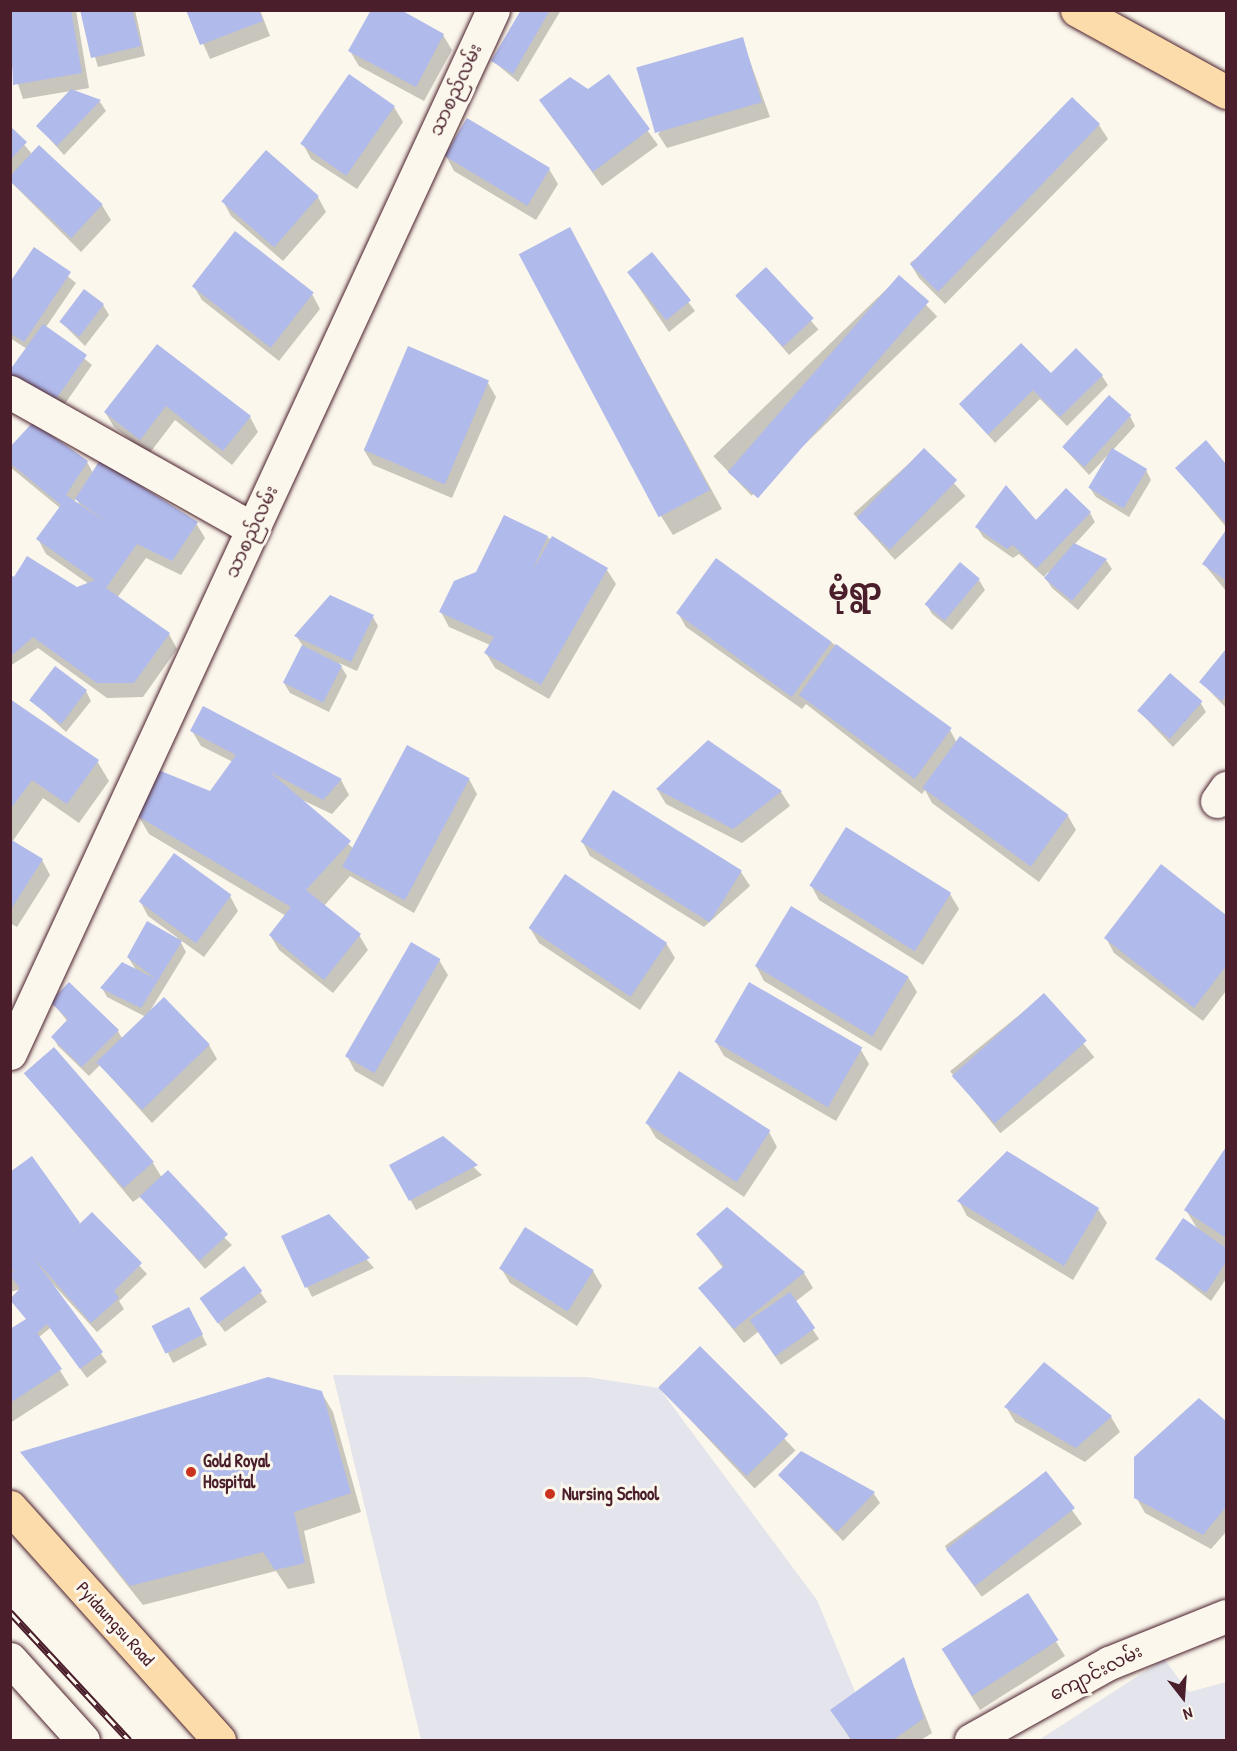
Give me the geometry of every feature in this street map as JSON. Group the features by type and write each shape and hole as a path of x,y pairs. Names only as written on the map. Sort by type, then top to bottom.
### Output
{"highway":[{"path":"1077,10 1227,92"},
{"name":"Pyidaungsu Road","path":"10,1507 219,1740"}],"street":[{"name":"သာစည်လမ်း","path":"10,1053 493,10"},
{"path":"10,392 253,529"},
{"name":"ကျောင်းလမ်း","path":"971,1740 1109,1663 1227,1616"},
{"path":"10,1659 83,1740"}],"shaded area":[{"name":"Nursing School","path":"333,1375 587,1377 659,1388 817,1600 875,1740 421,1740"},
{"path":"1164,1659 1189,1692 1226,1682 1226,1740 1039,1740"}],"building":[{"path":"10,10 71,10 82,73 13,85"},
{"path":"80,10 132,10 141,46 91,58"},
{"path":"186,10 259,10 263,21 200,45"},
{"path":"371,10 401,10 444,34 416,87 348,51"},
{"path":"521,10 550,10 513,74 491,61"},
{"path":"743,37 762,102 655,133 636,68"},
{"path":"349,74 395,106 346,176 300,144"},
{"path":"609,74 650,129 593,172 539,100 570,77 588,89"},
{"path":"71,89 101,100 57,146 36,126"},
{"path":"1072,97 1100,124 938,292 910,265"},
{"path":"467,118 550,168 527,206 444,156"},
{"path":"10,126 27,142 10,160"},
{"path":"39,145 103,204 71,238 10,181 10,176"},
{"path":"266,150 319,196 274,247 221,201"},
{"path":"570,227 710,490 659,517 519,254"},
{"path":"235,231 314,293 271,348 192,286"},
{"path":"34,247 71,272 24,342 10,333 10,282"},
{"path":"652,252 691,300 666,320 627,272"},
{"path":"766,267 814,318 783,347 735,296"},
{"path":"899,275 929,301 758,498 728,472"},
{"path":"84,289 104,304 79,337 59,322"},
{"path":"43,324 87,355 49,409 10,382 10,370"},
{"path":"1021,343 1051,373 1076,348 1103,375 1060,417 1033,390 988,435 959,404"},
{"path":"157,344 251,416 223,451 166,406 140,440 104,412"},
{"path":"408,346 489,380 445,484 364,450"},
{"path":"1109,395 1131,415 1084,467 1062,447"},
{"path":"33,422 88,461 66,495 109,524 75,499 100,460 198,522 172,561 137,544 106,588 170,633 134,683 97,683 33,637 10,657 10,575 14,577 27,556 77,587 95,580 36,539 61,505 10,463 10,447"},
{"path":"1206,440 1226,464 1225,523 1175,468"},
{"path":"924,448 957,480 890,550 857,518"},
{"path":"1112,448 1147,469 1123,509 1088,487"},
{"path":"1006,485 1036,520 1066,488 1091,512 1037,568 1013,545 1007,549 975,527"},
{"path":"504,515 548,536 532,571 552,536 608,568 541,685 484,653 494,637 439,612 454,581 476,572"},
{"path":"1226,530 1226,590 1224,579 1202,564"},
{"path":"1074,543 1107,559 1072,601 1044,578"},
{"path":"716,558 832,642 792,697 676,613"},
{"path":"960,562 980,579 945,621 925,604"},
{"path":"330,595 374,615 351,662 294,636"},
{"path":"836,644 952,728 915,779 799,695"},
{"path":"302,645 342,665 323,703 283,682"},
{"path":"1226,649 1226,695 1222,701 1199,682"},
{"path":"55,666 87,690 61,724 29,700"},
{"path":"1170,673 1202,701 1170,739 1137,711"},
{"path":"10,699 99,760 67,804 32,780 10,810"},
{"path":"203,706 342,779 323,800 270,772 351,841 306,890 361,934 324,980 269,935 291,907 136,815 156,769 210,791 236,755 190,731"},
{"path":"960,736 1068,815 1031,867 922,788"},
{"path":"708,740 782,791 733,829 656,789"},
{"path":"407,745 470,778 405,900 342,867"},
{"path":"613,790 742,871 710,922 581,842"},
{"path":"846,827 951,893 915,951 809,886"},
{"path":"10,839 43,859 10,911"},
{"path":"174,853 231,895 196,943 139,902"},
{"path":"1161,864 1226,915 1226,966 1194,1008 1104,938"},
{"path":"565,874 667,943 631,997 529,928"},
{"path":"791,906 908,977 872,1037 755,966"},
{"path":"147,921 182,941 141,1008 100,988 122,962 156,979 127,957"},
{"path":"411,942 440,959 374,1073 345,1056"},
{"path":"69,982 119,1030 82,1067 51,1037 68,1019 50,1002"},
{"path":"749,982 862,1048 828,1107 715,1042"},
{"path":"1044,993 1087,1041 995,1124 952,1076"},
{"path":"164,997 210,1044 142,1110 96,1062"},
{"path":"54,1047 154,1162 124,1188 24,1073"},
{"path":"679,1071 770,1130 737,1182 645,1123"},
{"path":"443,1136 478,1165 409,1201 389,1165"},
{"path":"1226,1147 1226,1238 1184,1210"},
{"path":"1007,1151 1099,1208 1064,1266 957,1201"},
{"path":"32,1156 80,1223 66,1237 92,1212 142,1263 114,1291 119,1298 91,1323 33,1257 103,1352 80,1369 47,1324 37,1333 62,1369 10,1403 10,1329 26,1319 10,1300 20,1288 10,1275 16,1269 10,1272 10,1172"},
{"path":"168,1170 228,1234 199,1261 139,1197"},
{"path":"727,1207 805,1272 734,1329 698,1288 724,1266 696,1234"},
{"path":"329,1214 370,1258 305,1288 281,1236"},
{"path":"1183,1218 1226,1248 1226,1262 1206,1293 1155,1259"},
{"path":"525,1227 594,1270 568,1311 499,1269"},
{"path":"244,1266 262,1291 218,1323 200,1298"},
{"path":"790,1292 815,1328 775,1356 750,1320"},
{"path":"189,1307 203,1335 166,1354 152,1326"},
{"path":"700,1346 788,1434 747,1476 658,1388"},
{"path":"1044,1362 1112,1416 1076,1448 1004,1407"},
{"name":"Gold Royal Hospital","path":"268,1377 322,1391 351,1493 294,1512 305,1563 275,1570 263,1552 130,1586 20,1452"},
{"path":"1199,1398 1226,1421 1226,1507 1203,1535 1134,1498 1134,1457"},
{"path":"801,1451 875,1492 837,1532 778,1475"},
{"path":"1046,1471 1075,1508 975,1586 946,1549"},
{"path":"1028,1593 1058,1640 972,1696 942,1649"},
{"path":"904,1657 924,1718 893,1740 852,1740 830,1710"}],"railway":[{"path":"10,1612 129,1740"}],"place":[{"name":"Gold Royal Hospital","path":"191,1472"},
{"name":"Nursing School","path":"550,1494"}],"district":[{"name":"မုံရွာ","path":"855,589"}]}
